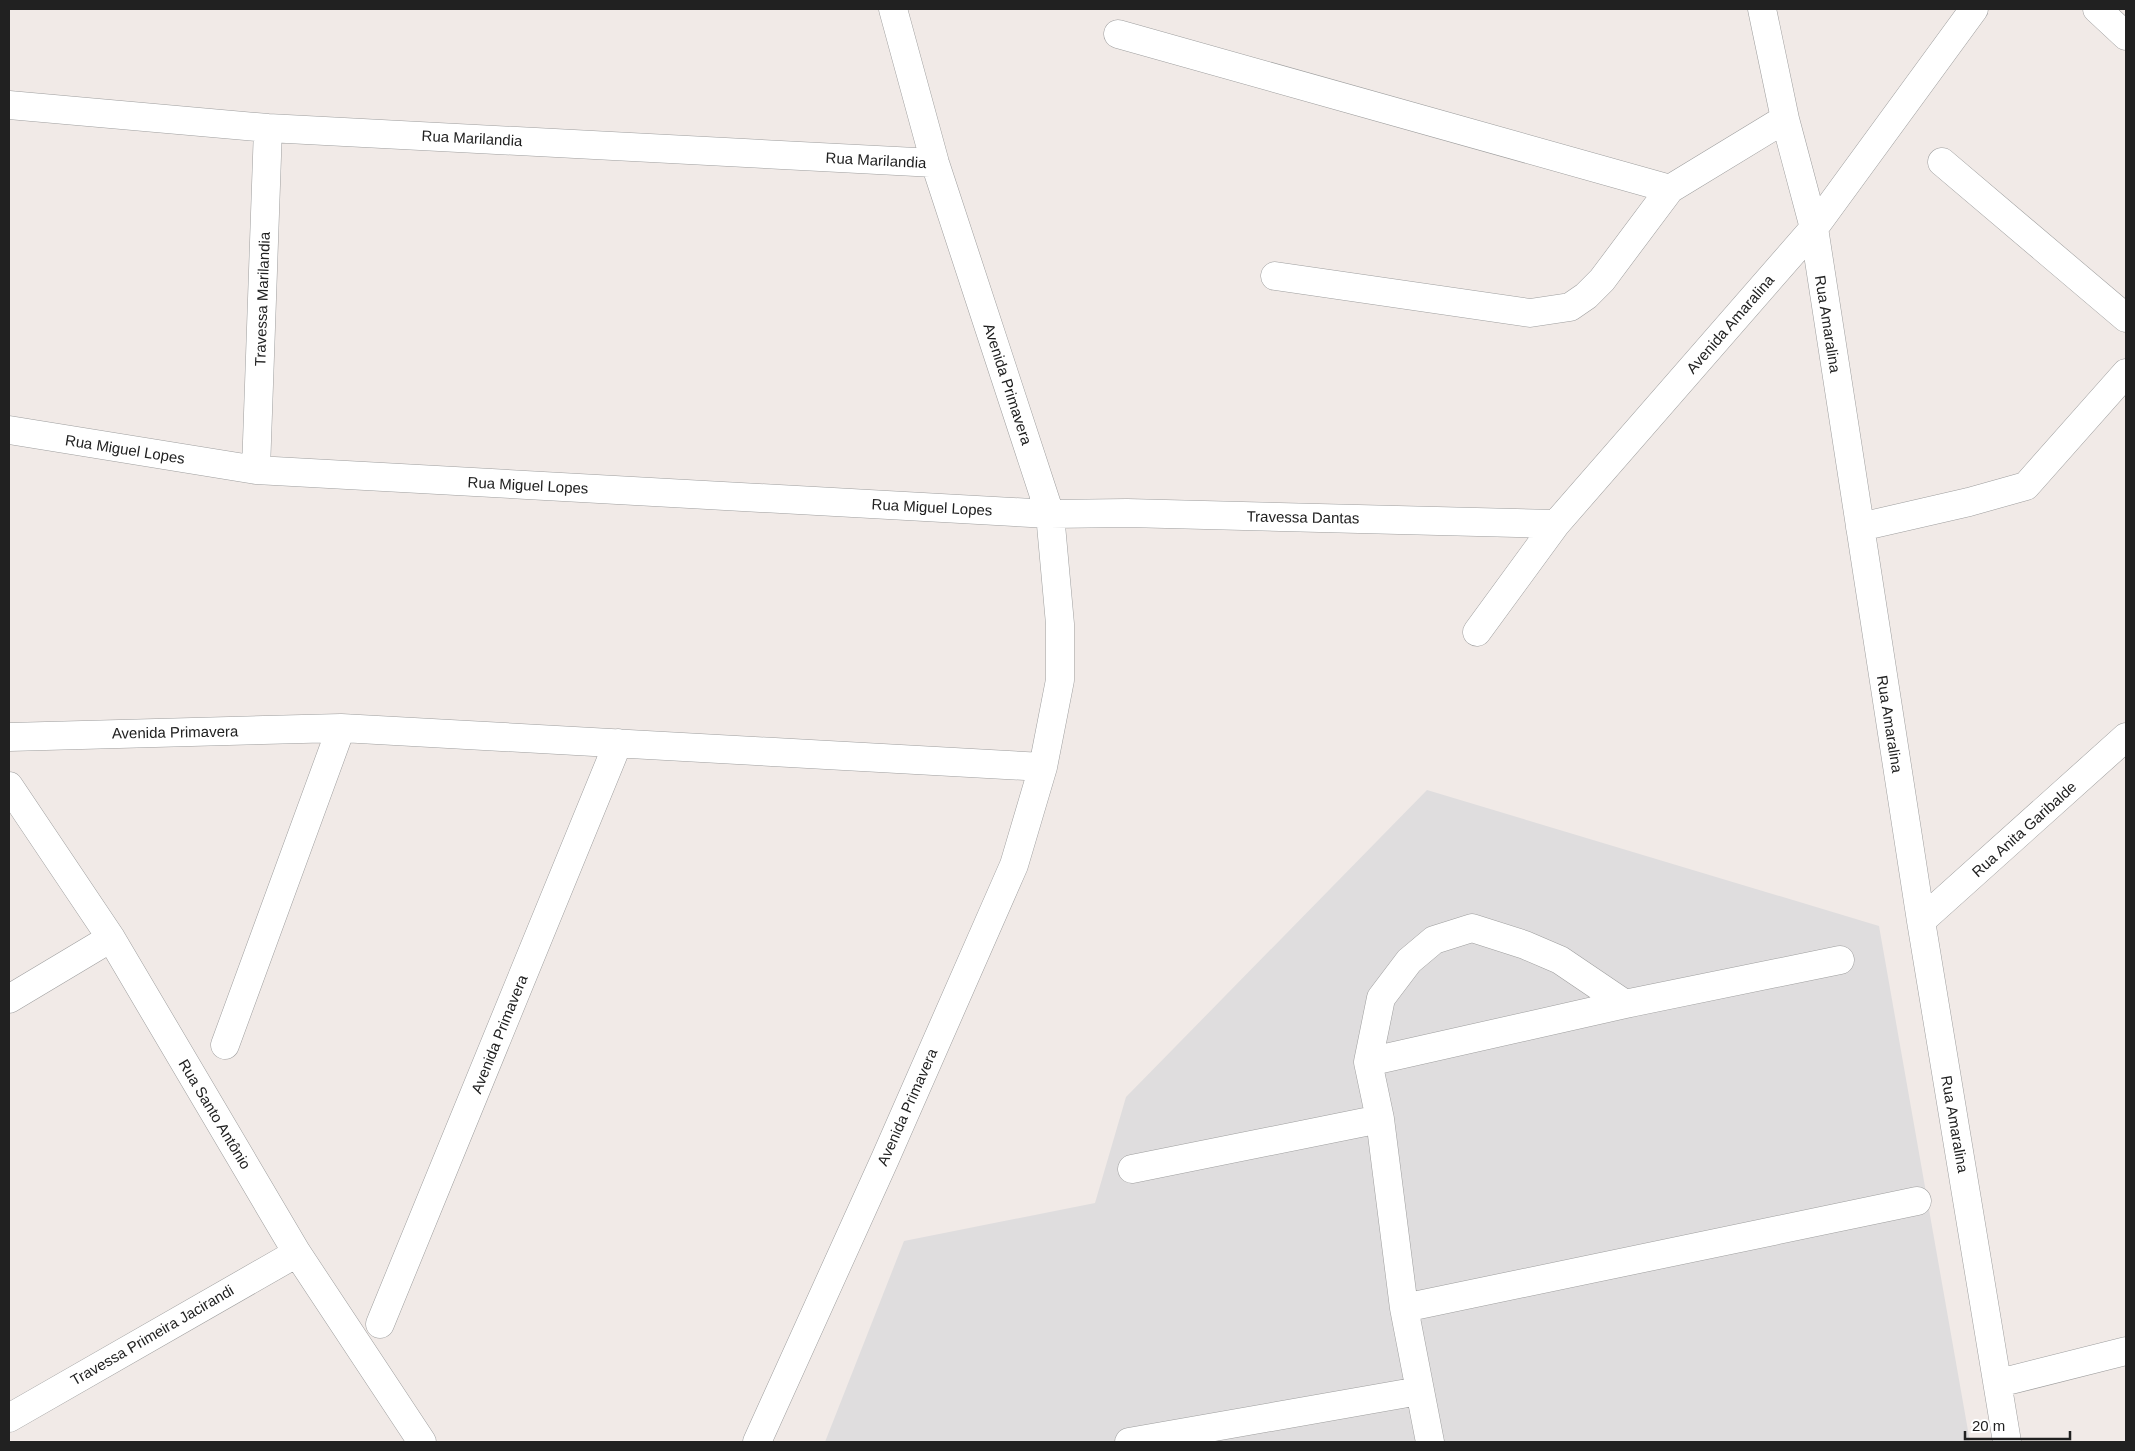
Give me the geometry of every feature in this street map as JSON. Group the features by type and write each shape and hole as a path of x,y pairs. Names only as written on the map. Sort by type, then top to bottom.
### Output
{"street":[{"name":"Avenida Primavera","path":"757,1442 885,1159 1014,864 1043,767 1060,680 1060,624 1050,514 936,163 893,9"},
{"name":"Rua Amaralina","path":"1762,9 1785,119 1814,228 1921,921 1999,1384 2007,1442"},
{"name":"Avenida Amaralina","path":"1477,632 1556,524 1814,228 1974,9"},
{"path":"2097,9 2126,36"},
{"path":"1118,34 1670,189"},
{"name":"Rua Marilandia","path":"9,105 268,128 936,163"},
{"path":"1275,276 1530,313 1570,307 1586,296 1602,280 1670,189 1785,119"},
{"name":"Travessa Marilandia","path":"256,470 268,128"},
{"path":"1942,162 2126,318"},
{"path":"1860,527 1969,502 2026,486 2126,374"},
{"name":"Rua Miguel Lopes","path":"9,430 256,470 1050,514"},
{"name":"Travessa Dantas","path":"1050,514 1127,513 1556,524"},
{"name":"Avenida Primavera","path":"9,737 341,728 1043,767"},
{"path":"226,1045 341,728"},
{"name":"Rua Anita Garibalde","path":"1921,921 2126,737"},
{"name":"Avenida Primavera","path":"380,1324 618,743"},
{"name":"Rua Santo Antônio","path":"9,786 111,938 297,1253 422,1442"},
{"path":"1430,1442 1404,1308 1380,1119 1368,1062 1381,998 1409,961 1434,940 1472,928 1525,945 1560,960 1625,1004"},
{"path":"9,999 111,938"},
{"path":"1368,1062 1625,1004 1840,960"},
{"path":"1132,1169 1380,1119"},
{"path":"1404,1308 1917,1200"},
{"name":"Travessa Primeira Jacirandi","path":"9,1418 297,1253"},
{"path":"1999,1384 2126,1351"},
{"path":"1129,1442 1419,1391"}],"shaded area":[{"path":"1427,790 1879,926 1970,1442 825,1442 904,1241 1095,1203 1126,1097"}]}
